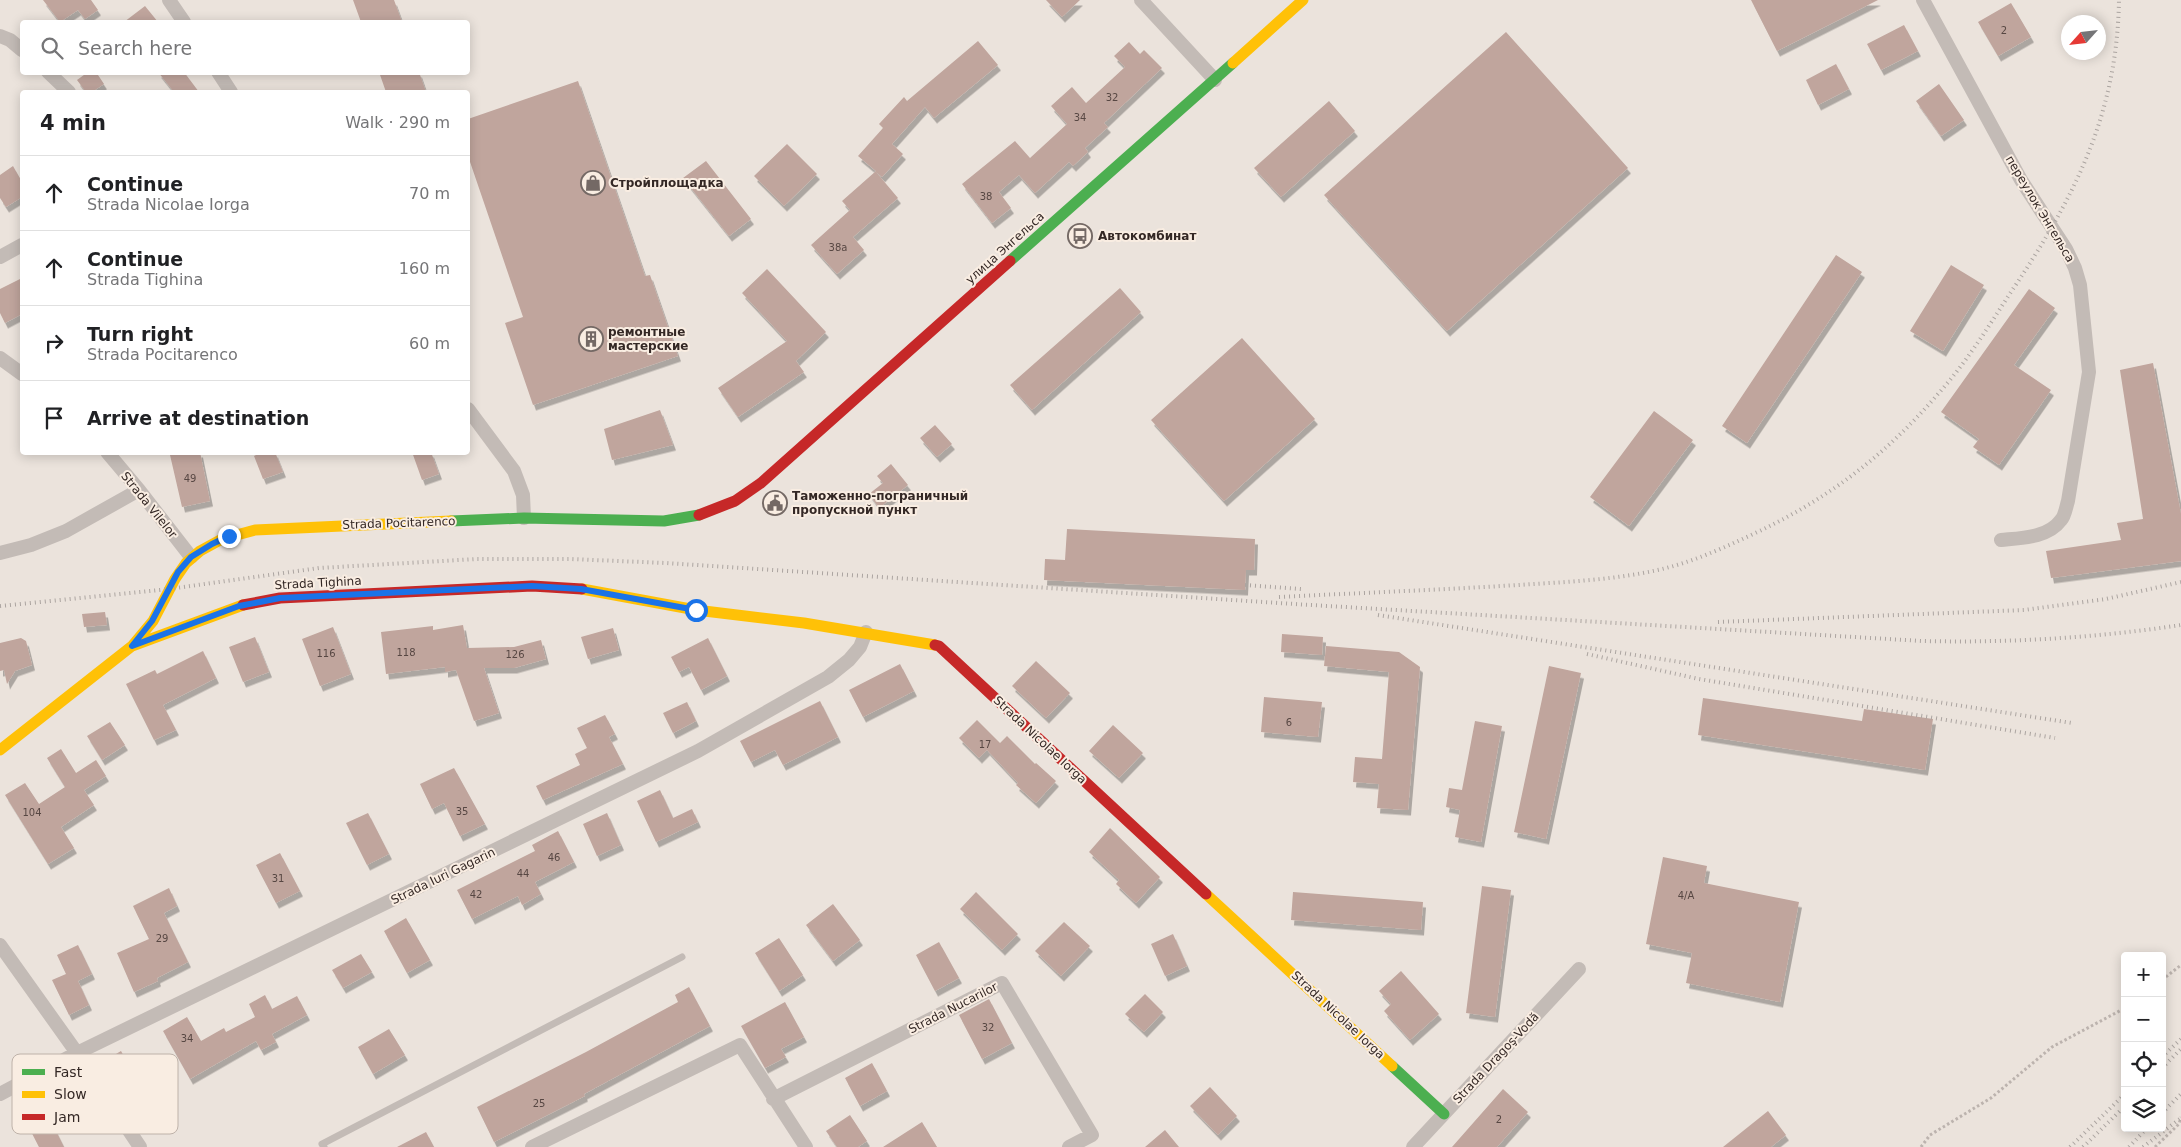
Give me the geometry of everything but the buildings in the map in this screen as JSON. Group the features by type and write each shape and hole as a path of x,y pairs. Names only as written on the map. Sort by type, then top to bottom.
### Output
{"street":[{"path":"169,0 183,20"},
{"path":"1141,0 1215,80"},
{"name":"улица Энгельса","path":"719,509 736,501 761,483 1303,0"},
{"name":"переулок Энгельса","path":"1923,0 2022,180 2066,249 2080,285 2088,372 2068,501 2062,520 2052,528 2037,535 2001,540"},
{"path":"0,36 10,40 20,48"},
{"path":"51,75 68,90"},
{"path":"220,75 230,90"},
{"path":"0,257 20,246"},
{"path":"0,358 20,373"},
{"path":"470,412 514,472 523,494 524,518"},
{"name":"Strada Vilelor","path":"109,455 139,490 191,557"},
{"path":"0,554 31,545 66,531 139,490"},
{"name":"Strada Pocitarenco","path":"132,646 152,621 178,572 191,557 229,536 255,530 524,518 664,521 684,519 719,509"},
{"name":"Strada Tighina","path":"0,750 132,646 239,606 274,598 532,586"},
{"name":"Strada Nicolae Iorga","path":"532,586 581,589 696,610 914,639 939,646 1444,1114"},
{"name":"Strada Iuri Gagarin","path":"77,1053 698,751 828,677 849,660 860,647 866,632"},
{"path":"0,736 22,731"},
{"path":"0,945 77,1053"},
{"name":"Strada Dragoş-Vodă","path":"1413,1147 1578,969"},
{"name":"Strada Nucarilor","path":"773,1099 1002,983 1092,1135 1069,1147"},
{"path":"532,1147 740,1045 773,1099 806,1147"},
{"name":"Strada Iuri Gagarin","path":"0,1094 12,1088"},
{"path":"131,1134 140,1147"}],"lane":[{"path":"324,1147 322,1144 682,956"}],"path":[{"path":"2166,977 2181,965"},
{"path":"1921,1147 1930,1135 1991,1098 2052,1047 2121,1010"},
{"path":"2154,1147 2179,1124 2181,1117"}],"railway":[{"path":"1279,597 1554,583 1645,573 1695,559 1717,550 1777,522 1828,493 1874,458 1896,438 1948,383 1984,333 2053,225 2087,156 2100,120 2110,82 2116,42 2119,0"},
{"path":"0,606 169,589 319,568 477,559 570,559 666,563 1294,604 1922,641 2052,639 2181,625"},
{"path":"1718,622 2024,610 2106,599 2181,582"},
{"path":"1245,585 1301,589"},
{"path":"1378,615 2072,723"},
{"path":"1587,654 1699,679 2055,738"},
{"path":"2166,1053 2181,1039"},
{"path":"2166,1064 2181,1049"},
{"path":"2166,1109 2181,1094"},
{"path":"2070,1147 2121,1098"},
{"path":"2083,1147 2121,1110"},
{"path":"2143,1147 2181,1118"},
{"path":"2129,1147 2143,1132"}],"traffic: fast":[{"path":"1010,261 1233,63"},
{"path":"451,521 524,518 664,521 699,515"},
{"path":"1392,1066 1444,1114"}],"traffic: slow":[{"path":"1233,63 1303,0"},
{"path":"133,645 153,621 175,579 186,563 200,551 222,539 255,530 451,521"},
{"path":"582,589 696,610 804,623 935,645"},
{"path":"0,750 132,646 243,605"},
{"path":"1206,894 1392,1066"}],"traffic: jam":[{"path":"699,515 735,501 761,483 1010,261"},
{"path":"243,605 280,598 532,586 582,589"},
{"path":"935,645 939,646 1206,894"}],"place":[{"name":"Стройплощадка","path":"593,183"},
{"name":"Автокомбинат","path":"1080,236"},
{"name":"ремонтные мастерские","path":"591,339"},
{"name":"Таможенно-пограничный пропускной пункт","path":"775,503"}],"route":[{"path":"229,536 191,557 178,572 152,621 132,646 239,606 280,598 532,586 581,589 696,610"}]}
